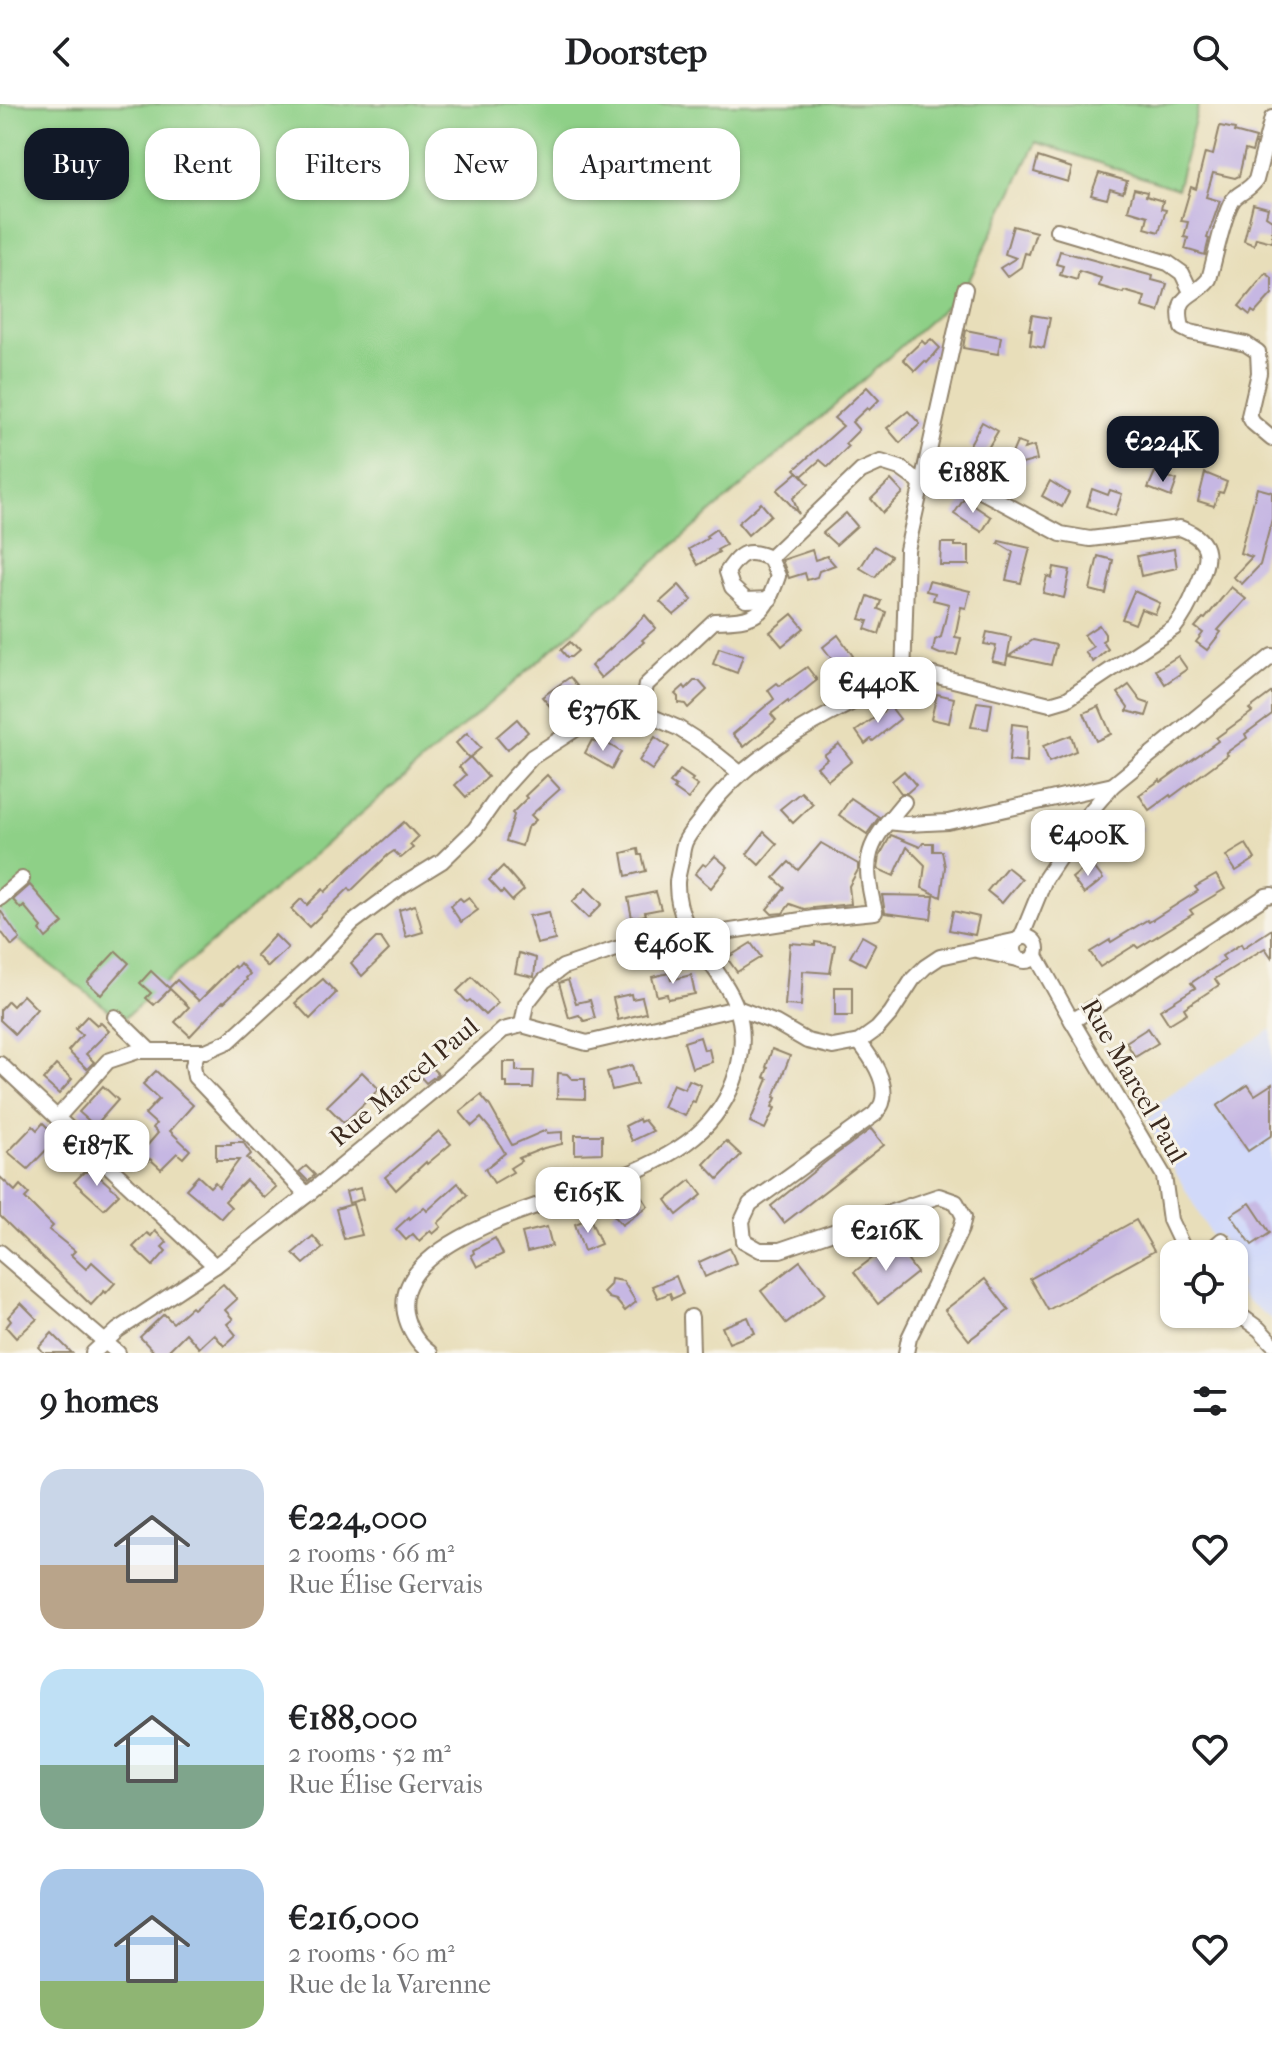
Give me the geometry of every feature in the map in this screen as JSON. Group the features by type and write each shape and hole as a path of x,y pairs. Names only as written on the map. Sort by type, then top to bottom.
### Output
{"street":[{"path":"1272,118 1256,180 1250,189 1233,200 1226,213 1209,279 1182,301 1179,316 1182,328 1190,332 1246,344 1258,352 1259,373 1249,416 1272,439"},
{"path":"1057,230 1168,263 1182,273 1191,292"},
{"path":"903,678 907,550 965,289"},
{"path":"770,558 861,471 881,462 900,468 922,484"},
{"path":"425,1351 408,1325 404,1303 408,1285 426,1262 448,1243 484,1226 606,1183 663,1158 696,1135 723,1105 739,1071 741,1032 737,1008 682,915 676,882 685,842 707,808 740,773 825,716 903,678 925,673 1050,704 1067,699 1174,628 1185,615 1208,562 1204,545 1194,533 1180,528 1090,539 1061,534 927,462"},
{"path":"641,712 646,685 714,621 755,616 770,599 778,576 770,558 745,553 736,558 727,572 732,587 746,600 770,599"},
{"path":"1025,949 1045,879 1089,813 1113,785 1272,656"},
{"path":"57,1118 108,1061 138,1051 206,1051 229,1041 314,963 352,923 442,861 475,829 504,788 532,757 604,711 641,712 678,728 740,773"},
{"path":"887,822 948,822 1113,785"},
{"path":"522,1025 526,1004 544,981 563,967 616,949 814,918 875,912 867,860 879,832 904,802"},
{"path":"0,898 22,879"},
{"path":"1072,1021 1272,895"},
{"name":"Rue Marcel Paul","path":"859,1042 884,1021 913,979 940,957 977,950 1025,949 1048,979 1164,1176 1170,1220 1179,1240"},
{"path":"737,1008 776,1023 807,1041 833,1047 859,1042 871,1057 883,1087 882,1103 875,1114 750,1204 742,1221 744,1241 760,1250 780,1250 939,1196 956,1202 964,1217 909,1338 906,1353"},
{"name":"Rue Marcel Paul","path":"93,1353 118,1330 215,1266 307,1195 503,1030 522,1025 587,1043 737,1008"},
{"path":"115,1017 150,1051"},
{"path":"198,1051 193,1065 195,1077 307,1195"},
{"path":"0,1064 215,1266"},
{"path":"0,1252 118,1353"},
{"path":"691,1317 692,1353"},
{"path":"1248,1320 1265,1331 1272,1343"}],"shaded area":[{"path":"1272,1029 1272,1320 1248,1301 1248,1240 1222,1240 1218,1234 1212,1237 1146,1120 1155,1114 1151,1108"}],"green space":[{"path":"0,104 1199,104 1177,189 1036,142 965,289 823,416 122,1020 0,926"}],"building":[{"path":"1220,126 1256,138 1252,152 1245,150 1239,176 1235,178 1213,173 1206,197 1220,201 1207,238 1205,255 1185,249 1188,222 1181,221 1191,187 1196,189 1205,153 1213,155"},
{"path":"1038,157 1072,168 1068,182 1034,172"},
{"path":"1099,173 1127,181 1123,193 1110,189 1107,199 1091,195"},
{"path":"1134,189 1163,201 1161,209 1166,210 1159,232 1145,228 1148,216 1128,210"},
{"path":"1253,204 1268,208 1266,216 1272,220 1272,242 1256,238 1254,245 1244,241"},
{"path":"1013,226 1036,232 1021,267 1007,277 1000,268 1016,258 1005,254"},
{"path":"1060,251 1153,276 1152,280 1167,284 1159,312 1142,307 1145,297 1099,286 1101,278 1079,271 1077,280 1060,275 1063,266 1056,264"},
{"path":"1266,273 1272,278 1272,294 1250,315 1239,306"},
{"path":"1032,315 1050,318 1044,348 1030,345"},
{"path":"966,330 1001,337 998,354 963,348"},
{"path":"931,339 940,348 915,371 903,359 922,341 925,344"},
{"path":"867,387 879,400 852,422 859,430 845,444 848,447 828,467 820,460 802,476 795,469 843,426 834,418"},
{"path":"908,411 920,424 900,443 887,428"},
{"path":"982,422 998,431 984,455 969,446"},
{"path":"1017,442 1026,445 1024,449 1034,446 1037,460 1018,465 1014,475 1005,470"},
{"path":"798,472 809,484 793,498 799,514 777,490"},
{"path":"1155,472 1177,480 1171,497 1148,488"},
{"path":"1205,473 1227,482 1214,506 1198,501"},
{"path":"891,480 903,493 883,513 871,499"},
{"path":"1050,481 1069,493 1062,507 1042,496"},
{"path":"1257,488 1272,492 1272,519 1260,565 1242,584 1233,577 1252,557 1240,553"},
{"path":"1092,489 1108,495 1110,490 1122,494 1115,516 1087,506"},
{"path":"964,499 991,517 982,532 954,514"},
{"path":"761,503 771,515 748,535 738,523"},
{"path":"846,513 857,526 836,545 823,533"},
{"path":"716,529 726,545 698,565 689,549 708,538 706,536"},
{"path":"999,541 1030,548 1021,583 1006,580 1013,552"},
{"path":"941,543 969,546 969,565 940,565"},
{"path":"874,546 891,556 875,577 860,568"},
{"path":"1174,549 1177,568 1141,576 1137,556"},
{"path":"812,550 815,560 827,556 835,565 807,580 805,573 789,578 782,560"},
{"path":"1098,556 1113,560 1106,594 1090,590"},
{"path":"1054,567 1070,570 1064,598 1043,593 1047,576 1052,578"},
{"path":"929,581 970,591 966,608 961,607 955,637 961,638 957,655 933,651 935,640 941,637 949,604 933,600 935,593 926,591"},
{"path":"679,585 692,600 674,615 660,602"},
{"path":"1231,587 1246,599 1218,630 1221,632 1207,650 1196,642 1203,633 1195,627"},
{"path":"1134,591 1160,603 1155,614 1141,609 1135,624 1122,619"},
{"path":"868,596 881,601 878,609 886,612 879,634 865,629 868,621 860,619"},
{"path":"792,614 804,628 782,646 770,632"},
{"path":"645,615 656,628 601,678 591,666"},
{"path":"1099,625 1105,634 1102,641 1108,649 1093,662 1085,652 1093,647 1084,635"},
{"path":"987,632 1011,637 1006,664 992,661 996,646 984,644"},
{"path":"838,635 853,656 838,667 823,647"},
{"path":"1033,640 1056,645 1051,665 1009,656"},
{"path":"570,642 578,651 567,657 561,650"},
{"path":"719,648 743,656 737,673 713,664"},
{"path":"1178,656 1187,669 1165,684 1156,670"},
{"path":"807,667 817,680 771,714 776,720 744,747 733,734 774,699 768,690 777,683 780,686"},
{"path":"570,677 581,691 554,711 542,697"},
{"path":"699,681 707,690 688,708 678,703 675,694"},
{"path":"1129,685 1141,701 1150,704 1146,716 1127,711 1128,707 1118,693"},
{"path":"1272,692 1272,714 1245,734 1247,738 1171,797 1149,810 1139,795 1218,741 1216,738 1252,712 1249,709"},
{"path":"937,694 954,698 949,723 931,719"},
{"path":"887,702 900,719 865,744 856,731 884,711"},
{"path":"977,702 992,704 988,729 971,727"},
{"path":"1099,706 1111,734 1096,741 1084,713"},
{"path":"517,719 528,732 507,750 496,737"},
{"path":"1012,724 1028,726 1027,763 1009,761"},
{"path":"467,733 481,748 469,758 456,743"},
{"path":"1071,735 1076,751 1049,762 1043,746"},
{"path":"655,737 669,747 652,770 639,761"},
{"path":"592,740 601,745 603,741 621,752 612,769 585,753"},
{"path":"839,744 852,761 828,780 817,767 827,759 824,755"},
{"path":"470,757 488,777 466,797 455,785 466,775 459,767"},
{"path":"680,770 698,786 688,799 670,783"},
{"path":"904,771 916,785 907,793 901,793 892,781"},
{"path":"547,775 560,789 531,815 536,820 527,828 522,846 506,841 512,813"},
{"path":"801,792 813,804 793,823 780,809"},
{"path":"851,798 879,817 867,834 839,815"},
{"path":"1132,814 1142,829 1118,846 1108,831"},
{"path":"404,822 418,837 410,845 413,848 401,858 394,851 388,855 309,927 291,909 301,899 307,905 323,889 325,892"},
{"path":"764,832 777,844 759,865 747,854"},
{"path":"891,835 920,847 923,843 933,843 933,851 942,851 945,867 941,897 922,888 925,865 907,847 894,876 878,869 880,855"},
{"path":"821,843 858,864 849,886 851,904 804,909 790,904 783,913 772,914 767,909 785,888 774,878 789,862 798,870"},
{"path":"1246,844 1255,859 1236,871 1226,856"},
{"path":"638,849 646,871 626,876 622,853"},
{"path":"715,856 728,867 711,888 695,874"},
{"path":"1091,863 1103,879 1084,894 1072,878"},
{"path":"503,866 524,890 512,901 489,880"},
{"path":"1007,867 1022,879 1002,903 987,891"},
{"path":"1216,875 1225,889 1190,910 1193,914 1100,967 1090,952 1147,920 1149,922 1198,891 1195,887"},
{"path":"30,885 63,923 46,938 40,930 42,927 24,906 21,909 13,900"},
{"path":"586,888 602,904 588,918 572,902"},
{"path":"656,892 661,909 632,918 628,898"},
{"path":"882,895 934,896 931,919 885,913"},
{"path":"469,897 478,910 461,922 450,906 460,898 463,901"},
{"path":"415,905 423,932 406,937 399,910"},
{"path":"0,910 20,939 12,946 0,930"},
{"path":"953,911 979,917 975,935 949,930"},
{"path":"549,912 555,940 537,944 529,916"},
{"path":"1272,929 1272,958 1265,948 1215,979 1219,985 1184,1008 1187,1013 1169,1024 1160,1010 1195,988 1191,983 1225,960 1222,956 1241,944 1243,948"},
{"path":"275,935 288,948 268,967 256,955"},
{"path":"862,936 876,944 865,965 850,957"},
{"path":"376,938 381,938 389,950 362,976 351,963"},
{"path":"815,942 835,945 830,973 803,971 801,1006 785,1005 790,943 815,945"},
{"path":"751,943 761,957 737,972 727,958"},
{"path":"116,951 129,963 101,995 87,982"},
{"path":"519,953 536,958 534,977 515,973"},
{"path":"240,963 250,974 247,980 190,1036 175,1022 189,1007 170,989 154,1005 146,998 151,993 140,983 151,971 169,988 177,980 199,1001"},
{"path":"669,973 671,980 691,975 695,994 668,999 667,994 657,996 652,977"},
{"path":"472,977 498,1003 485,1015 457,991"},
{"path":"323,979 336,993 310,1019 295,1003"},
{"path":"568,980 576,1003 590,1000 595,1018 584,1021 579,1015 569,1018 559,983"},
{"path":"835,987 852,987 852,1016 835,1016"},
{"path":"631,994 632,999 642,997 646,1013 618,1020 613,998"},
{"path":"23,995 37,1009 15,1034 0,1020 0,1010 8,1001 13,1006"},
{"path":"87,1016 109,1031 86,1054 94,1062 87,1069 68,1051 82,1035 75,1029"},
{"path":"1148,1028 1158,1043 1135,1057 1126,1042"},
{"path":"700,1037 704,1050 709,1049 712,1062 692,1068 684,1042"},
{"path":"772,1049 790,1056 774,1097 772,1107 775,1108 765,1129 750,1122 768,1079 764,1077"},
{"path":"424,1060 438,1074 426,1083 416,1068"},
{"path":"503,1062 516,1062 516,1071 534,1071 533,1088 507,1088 507,1082 503,1082"},
{"path":"56,1065 72,1079 59,1094 43,1080"},
{"path":"632,1065 637,1084 612,1090 607,1072"},
{"path":"156,1071 193,1105 170,1131 190,1150 183,1158 177,1153 161,1169 150,1159 147,1162 139,1155 158,1133 153,1128 156,1124 145,1114 159,1099 143,1084"},
{"path":"362,1072 379,1089 344,1123 327,1106"},
{"path":"558,1073 567,1074 572,1079 585,1079 585,1099 557,1098"},
{"path":"689,1080 701,1085 695,1102 692,1101 685,1116 663,1107 673,1084 685,1089"},
{"path":"1272,1084 1272,1135 1248,1151 1217,1106 1248,1085 1255,1095"},
{"path":"103,1086 118,1100 95,1126 79,1112"},
{"path":"481,1095 512,1145 546,1130 547,1133 562,1132 562,1144 519,1158 521,1161 510,1168 513,1172 494,1183 485,1169 505,1153 481,1118 472,1126 460,1112"},
{"path":"639,1119 640,1122 644,1120 653,1131 632,1141 625,1126"},
{"path":"43,1123 54,1134 48,1140 52,1144 28,1169 8,1152 33,1126 37,1130"},
{"path":"871,1129 884,1145 784,1223 771,1206"},
{"path":"439,1131 451,1144 396,1190 385,1177"},
{"path":"575,1135 602,1135 602,1153 575,1154"},
{"path":"726,1141 741,1155 718,1179 704,1164"},
{"path":"243,1142 251,1154 247,1158 276,1187 264,1198 246,1180 225,1201 231,1207 221,1218 186,1189 198,1176 210,1187 215,1182 219,1187 239,1160 216,1160 216,1144"},
{"path":"306,1166 315,1175 308,1181 299,1172"},
{"path":"90,1168 119,1194 104,1209 74,1182"},
{"path":"0,1177 15,1191 20,1185 29,1194 25,1198 53,1226 49,1230 75,1251 71,1255 86,1269 92,1262 115,1283 106,1293 104,1291 91,1305 0,1216"},
{"path":"691,1180 702,1195 677,1215 666,1200"},
{"path":"458,1183 467,1195 438,1223 441,1227 433,1234 430,1231 419,1241 413,1234 406,1240 396,1229 424,1207 427,1211"},
{"path":"360,1188 363,1199 349,1203 346,1192"},
{"path":"639,1192 648,1206 622,1225 612,1213"},
{"path":"1250,1203 1270,1233 1252,1245 1231,1215"},
{"path":"353,1204 362,1235 344,1239 336,1209"},
{"path":"590,1218 601,1244 584,1251 575,1224"},
{"path":"1136,1220 1154,1251 1048,1310 1030,1279"},
{"path":"547,1227 552,1246 527,1252 522,1233"},
{"path":"155,1231 167,1242 162,1247 166,1251 153,1266 133,1247 147,1233 151,1236"},
{"path":"313,1236 323,1248 304,1264 293,1253"},
{"path":"495,1238 503,1254 477,1267 471,1255 473,1250"},
{"path":"894,1242 917,1273 878,1304 854,1272"},
{"path":"730,1248 736,1263 705,1277 699,1262"},
{"path":"800,1261 826,1293 786,1323 761,1291"},
{"path":"676,1276 683,1294 672,1299 670,1293 658,1298 652,1286"},
{"path":"611,1279 623,1281 636,1302 625,1311 616,1300 603,1292"},
{"path":"985,1279 1009,1310 969,1340 945,1310"},
{"path":"223,1284 237,1299 225,1310 233,1319 227,1324 236,1335 224,1346 214,1334 199,1348 186,1333 166,1353 155,1353 140,1337 164,1314 173,1323"},
{"path":"21,1303 37,1319 16,1338 6,1327 11,1321 8,1317"},
{"path":"748,1317 755,1333 729,1343 722,1327"},
{"path":"52,1333 72,1353 44,1353 39,1347"}]}
